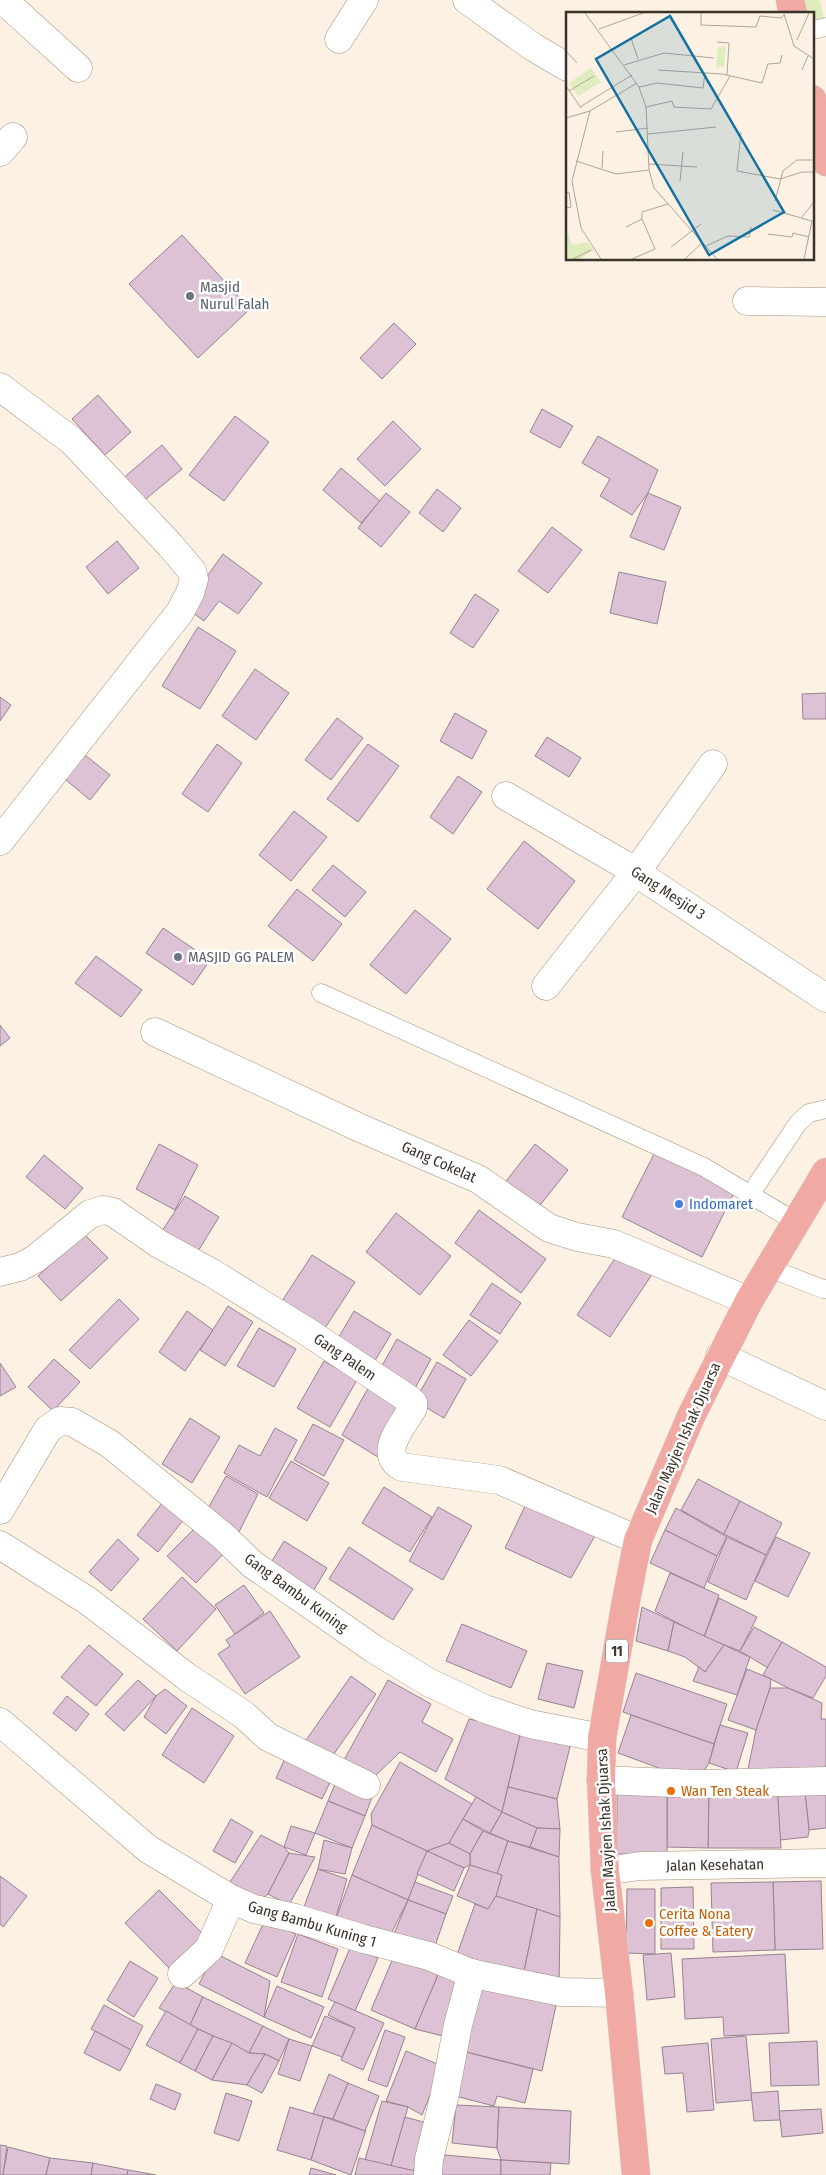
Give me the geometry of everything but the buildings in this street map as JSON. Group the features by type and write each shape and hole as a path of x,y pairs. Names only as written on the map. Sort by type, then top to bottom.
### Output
{"main road":[{"path":"814,107 824,146"},
{"name":"Jalan Mayjen Ishak Djuarsa","path":"636,2175 605,1870 601,1780 602,1738 638,1540 672,1458 720,1356 749,1301 826,1172"}],"street":[{"path":"3,0 78,68"},
{"path":"339,39 364,0"},
{"path":"467,0 534,47 566,66"},
{"path":"747,301 826,302"},
{"path":"0,386 72,441 170,545 192,571 194,579 190,593 180,612 0,841"},
{"path":"546,986 636,872 713,764"},
{"name":"Gang Mesjid 3","path":"506,796 636,872 826,998"},
{"name":"Gang Cokelat","path":"155,1032 358,1127 478,1178 549,1228 577,1237 614,1244 749,1301"},
{"name":"Gang Palem","path":"0,1272 20,1267 35,1259 90,1214 103,1210 113,1212 159,1244 212,1273 306,1331 410,1400 413,1403 413,1408 391,1446 390,1456 395,1463 402,1467 499,1480 638,1540"},
{"path":"720,1356 826,1406"},
{"name":"Gang Bambu Kuning","path":"0,1510 48,1429 60,1421 72,1422 110,1444 224,1536 252,1564 374,1649 428,1682 486,1709 530,1724 602,1738"},
{"path":"0,1545 88,1601 188,1677 244,1715 268,1737 366,1785"},
{"name":"Gang Bambu Kuning 1","path":"0,1722 148,1850 231,1899 254,1910 295,1918 429,1956 472,1973 561,1992 619,1993"},
{"path":"601,1780 697,1784 826,1781"},
{"name":"Jalan Kesehatan","path":"605,1870 640,1866 826,1863"},
{"path":"182,1974 209,1949 231,1899"},
{"path":"428,2175 429,2159 444,2098 458,2025 472,1973"}],"lane":[{"path":"320,993 704,1167 796,1222"},
{"path":"750,1195 798,1123 808,1112 826,1109"},
{"path":"769,1268 823,1289 826,1288"}],"green space":[{"path":"791,0 820,0 824,20 814,25 814,12 794,12"}],"place":[{"name":"Masjid Nurul Falah","path":"190,296"},
{"name":"MASJID GG PALEM","path":"178,957"},
{"name":"Indomaret","path":"679,1204"},
{"name":"Wan Ten Steak","path":"671,1791"},
{"name":"Cerita Nona Coffee & Eatery","path":"649,1923"}]}
